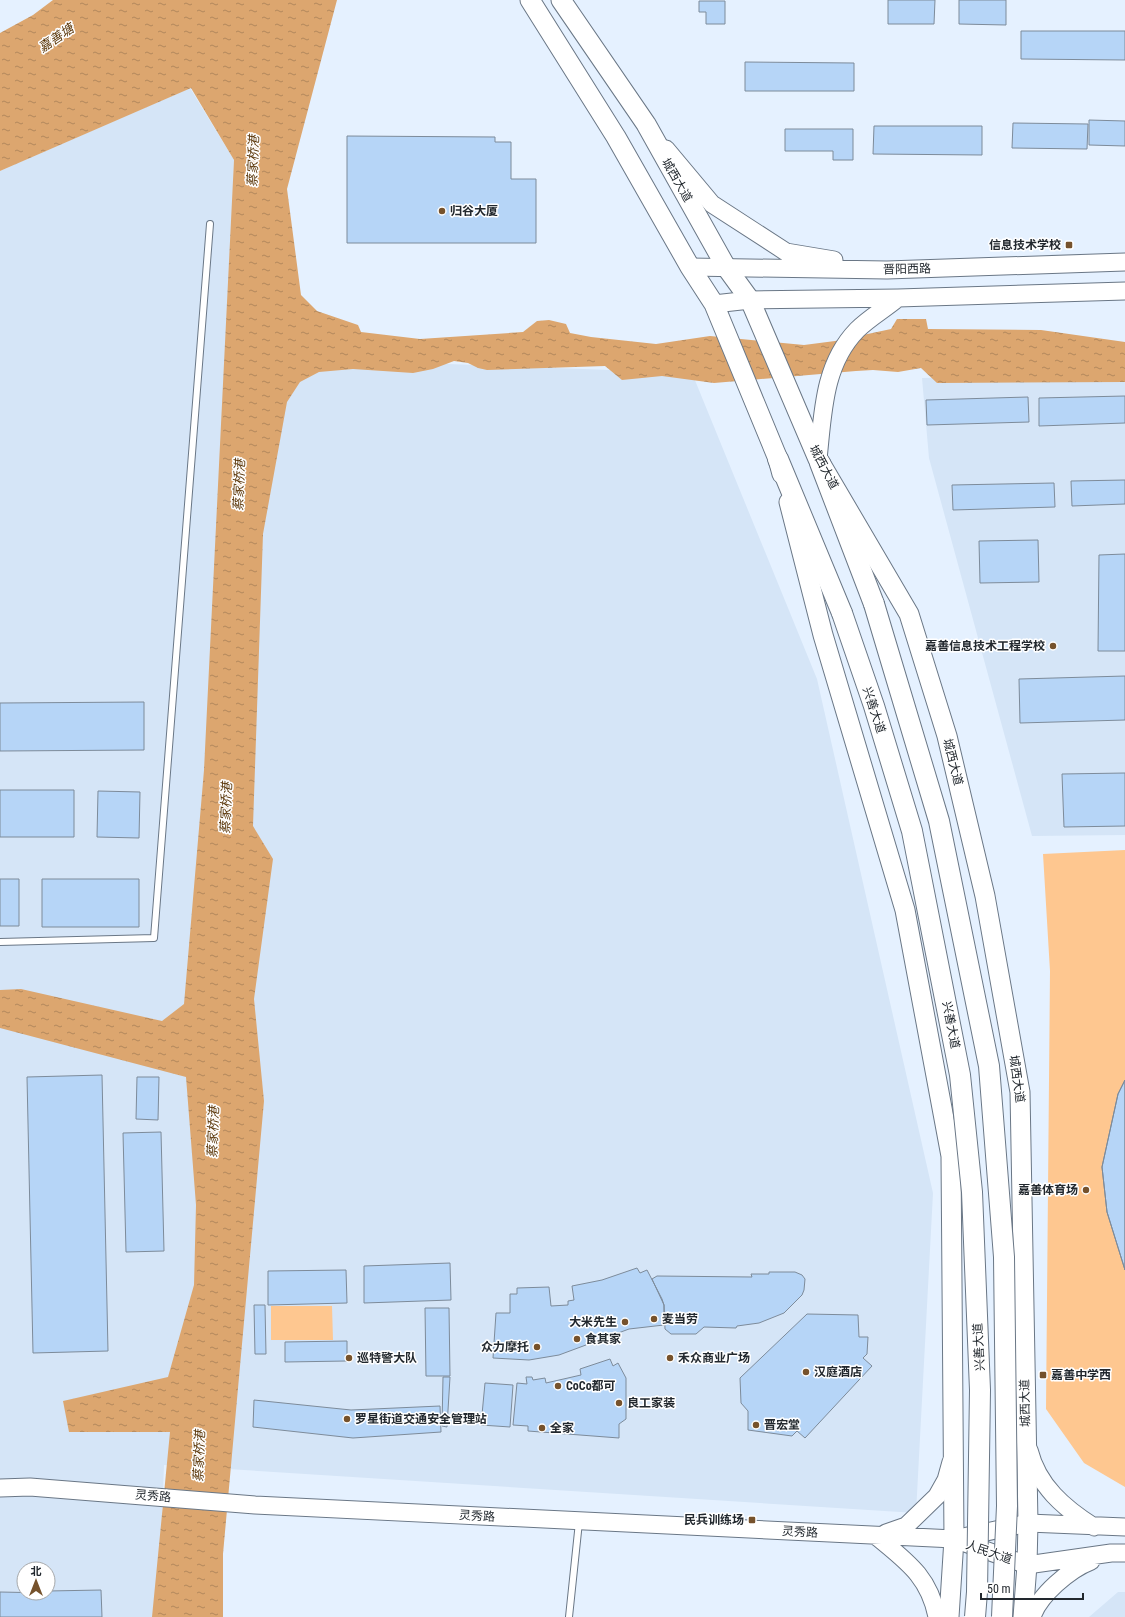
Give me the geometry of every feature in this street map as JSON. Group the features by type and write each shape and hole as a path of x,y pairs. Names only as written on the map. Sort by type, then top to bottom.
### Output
{"highway":[{"name":"兴善大道","path":"778,459 842,613 874,706 912,831 960,1075 972,1192 980,1390 977,1592 975,1617"},
{"name":"兴善大道","path":"819,461 874,604 939,821 989,1066 1004,1257 1007,1506 1002,1617"}],"main road":[{"path":"530,0 616,137 690,267 714,304 749,388 778,459 823,635 905,910 952,1156 954,1539 949,1617"},
{"name":"城西大道","path":"561,0 646,124 726,267 750,300 819,461 909,614 947,736 985,896 1020,1092 1025,1435 1028,1524 1027,1565 1023,1617"},
{"path":"646,124 712,204 786,252 887,270"},
{"name":"晋阳西路","path":"690,267 887,270 1125,262"},
{"path":"714,304 750,300 898,298 1125,291"},
{"path":"819,461 826,390 832,366 857,330 898,298"},
{"path":"1025,1435 1032,1464 1048,1490 1074,1514 1094,1527"},
{"path":"876,1536 906,1526 936,1496 946,1480 953,1451"},
{"name":"灵秀路","path":"0,1488 30,1487 255,1505 579,1522 954,1539"},
{"name":"人民大道","path":"954,1539 1028,1524 1125,1527"},
{"path":"876,1536 912,1567 924,1580 937,1617"},
{"name":"人民大道","path":"954,1539 1027,1565 1118,1553"},
{"path":"1032,1617 1036,1607 1064,1577 1079,1565 1118,1553"}],"lane":[{"path":"0,942 154,938 210,224"},
{"path":"569,1617 579,1522"}],"shaded area":[{"path":"190,88 234,160 227,356 692,373 817,679 933,1193 916,1513 164,1465 158,1617 0,1617 0,171"},
{"name":"嘉善信息技术工程学校","path":"1125,373 1125,835 1032,836 929,458 922,378"},
{"name":"嘉善体育场","path":"1125,850 1125,1487 1084,1463 1046,1409 1050,971 1043,854"},
{"path":"271,1306 332,1306 333,1340 271,1340"},
{"path":"1118,1592 1125,1592 1125,1617 1089,1617"}],"water":[{"path":"53,0 337,0 287,189 301,295 317,311 358,325 361,332 420,339 523,332 537,321 549,320 566,324 570,333 591,337 656,344 710,336 804,345 835,341 891,329 897,319 926,319 928,329 1041,330 1125,342 1125,382 937,383 921,368 898,372 873,370 856,371 714,383 662,376 622,380 605,366 487,370 478,368 468,363 454,361 433,369 413,373 353,369 319,372 300,382 287,402 263,534 253,826 273,859 254,999 264,1101 223,1554 223,1617 152,1617 170,1432 69,1432 63,1401 168,1377 194,1285 196,1205 186,1077 0,1028 0,990 21,989 162,1021 184,1004 204,770 234,160 191,88 0,171 0,33 33,15"}],"building":[{"path":"888,0 935,0 934,24 888,24"},
{"path":"959,0 1006,0 1006,25 959,24"},
{"path":"699,1 725,1 725,24 706,24 706,12 699,12"},
{"path":"1021,31 1125,31 1125,60 1021,59"},
{"path":"745,62 854,63 854,91 745,91"},
{"path":"1089,120 1125,121 1125,146 1089,145"},
{"path":"1013,123 1088,124 1087,149 1012,148"},
{"path":"874,126 982,126 982,155 873,154"},
{"path":"785,129 853,129 853,160 833,160 833,151 785,151"},
{"name":"归谷大厦","path":"347,136 495,137 495,142 511,142 511,179 536,179 536,243 347,243"},
{"path":"1125,396 1125,423 1039,426 1039,398"},
{"path":"1028,397 1029,422 927,425 926,400"},
{"path":"1125,480 1125,504 1072,506 1071,481"},
{"path":"1054,483 1055,507 953,510 952,485"},
{"path":"1038,540 1039,582 980,583 979,541"},
{"path":"1125,554 1125,651 1098,651 1099,555"},
{"path":"1125,676 1125,720 1020,723 1019,679"},
{"path":"144,702 144,750 0,751 0,703"},
{"path":"1125,773 1125,826 1064,827 1062,774"},
{"path":"0,790 74,790 74,837 0,837"},
{"path":"98,791 140,792 139,838 97,837"},
{"path":"0,879 19,879 19,926 0,926"},
{"path":"42,879 139,879 139,927 42,927"},
{"path":"102,1075 108,1351 33,1353 27,1077"},
{"path":"137,1077 159,1077 158,1120 136,1119"},
{"path":"1125,1080 1125,1270 1107,1212 1102,1167 1118,1094"},
{"path":"1125,1080 1125,1270 1107,1212 1102,1167 1118,1094"},
{"path":"161,1132 164,1251 126,1252 123,1133"},
{"path":"450,1263 451,1300 364,1303 364,1266"},
{"path":"637,1268 640,1273 647,1270 662,1299 664,1305 664,1325 629,1329 559,1355 529,1360 493,1358 496,1313 510,1313 510,1294 517,1294 517,1288 549,1287 551,1306 568,1305 568,1301 574,1300 572,1286 602,1280"},
{"path":"346,1270 347,1303 268,1305 268,1271"},
{"path":"769,1272 795,1272 802,1275 805,1279 802,1295 784,1313 759,1323 737,1326 736,1328 704,1327 696,1334 671,1334 665,1329 664,1305 652,1279 657,1276 752,1277 751,1274 769,1274"},
{"path":"254,1305 265,1305 266,1354 255,1354"},
{"path":"425,1308 449,1308 450,1376 426,1376"},
{"name":"汉庭酒店","path":"807,1314 858,1315 859,1337 868,1337 867,1354 863,1358 872,1366 805,1438 797,1431 792,1436 748,1430 748,1411 741,1403 740,1378"},
{"path":"347,1341 347,1361 285,1362 285,1342"},
{"path":"610,1359 613,1366 618,1363 626,1378 626,1419 619,1424 619,1438 528,1431 528,1426 513,1425 517,1383 527,1384 526,1377 532,1377 533,1380 545,1378 546,1383 581,1375 580,1369"},
{"path":"443,1377 450,1377 447,1427 442,1426"},
{"path":"485,1383 513,1385 510,1427 481,1425"},
{"name":"罗星街道交通安全管理站","path":"254,1400 351,1410 440,1406 441,1432 353,1438 253,1427"},
{"path":"101,1590 102,1617 0,1617 0,1592 16,1592 16,1601 56,1601 56,1591"}],"place":[{"name":"归谷大厦","path":"442,211"},
{"name":"信息技术学校","path":"1069,245"},
{"name":"嘉善信息技术工程学校","path":"1053,646"},
{"name":"嘉善体育场","path":"1086,1190"},
{"name":"麦当劳","path":"654,1319"},
{"name":"大米先生","path":"625,1322"},
{"name":"食其家","path":"577,1339"},
{"name":"众力摩托","path":"537,1347"},
{"name":"巡特警大队","path":"349,1358"},
{"name":"禾众商业广场","path":"670,1358"},
{"name":"汉庭酒店","path":"806,1372"},
{"name":"嘉善中学西","path":"1043,1375"},
{"name":"CoCo都可","path":"558,1386"},
{"name":"良工家装","path":"619,1403"},
{"name":"罗星街道交通安全管理站","path":"347,1419"},
{"name":"晋宏堂","path":"756,1425"},
{"name":"全家","path":"542,1428"},
{"name":"民兵训练场","path":"752,1520"}],"water label":[{"name":"嘉善塘","path":"56,38"},
{"name":"蔡家桥港","path":"253,161"},
{"name":"蔡家桥港","path":"239,485"},
{"name":"蔡家桥港","path":"226,808"},
{"name":"蔡家桥港","path":"213,1132"},
{"name":"蔡家桥港","path":"199,1456"}]}
